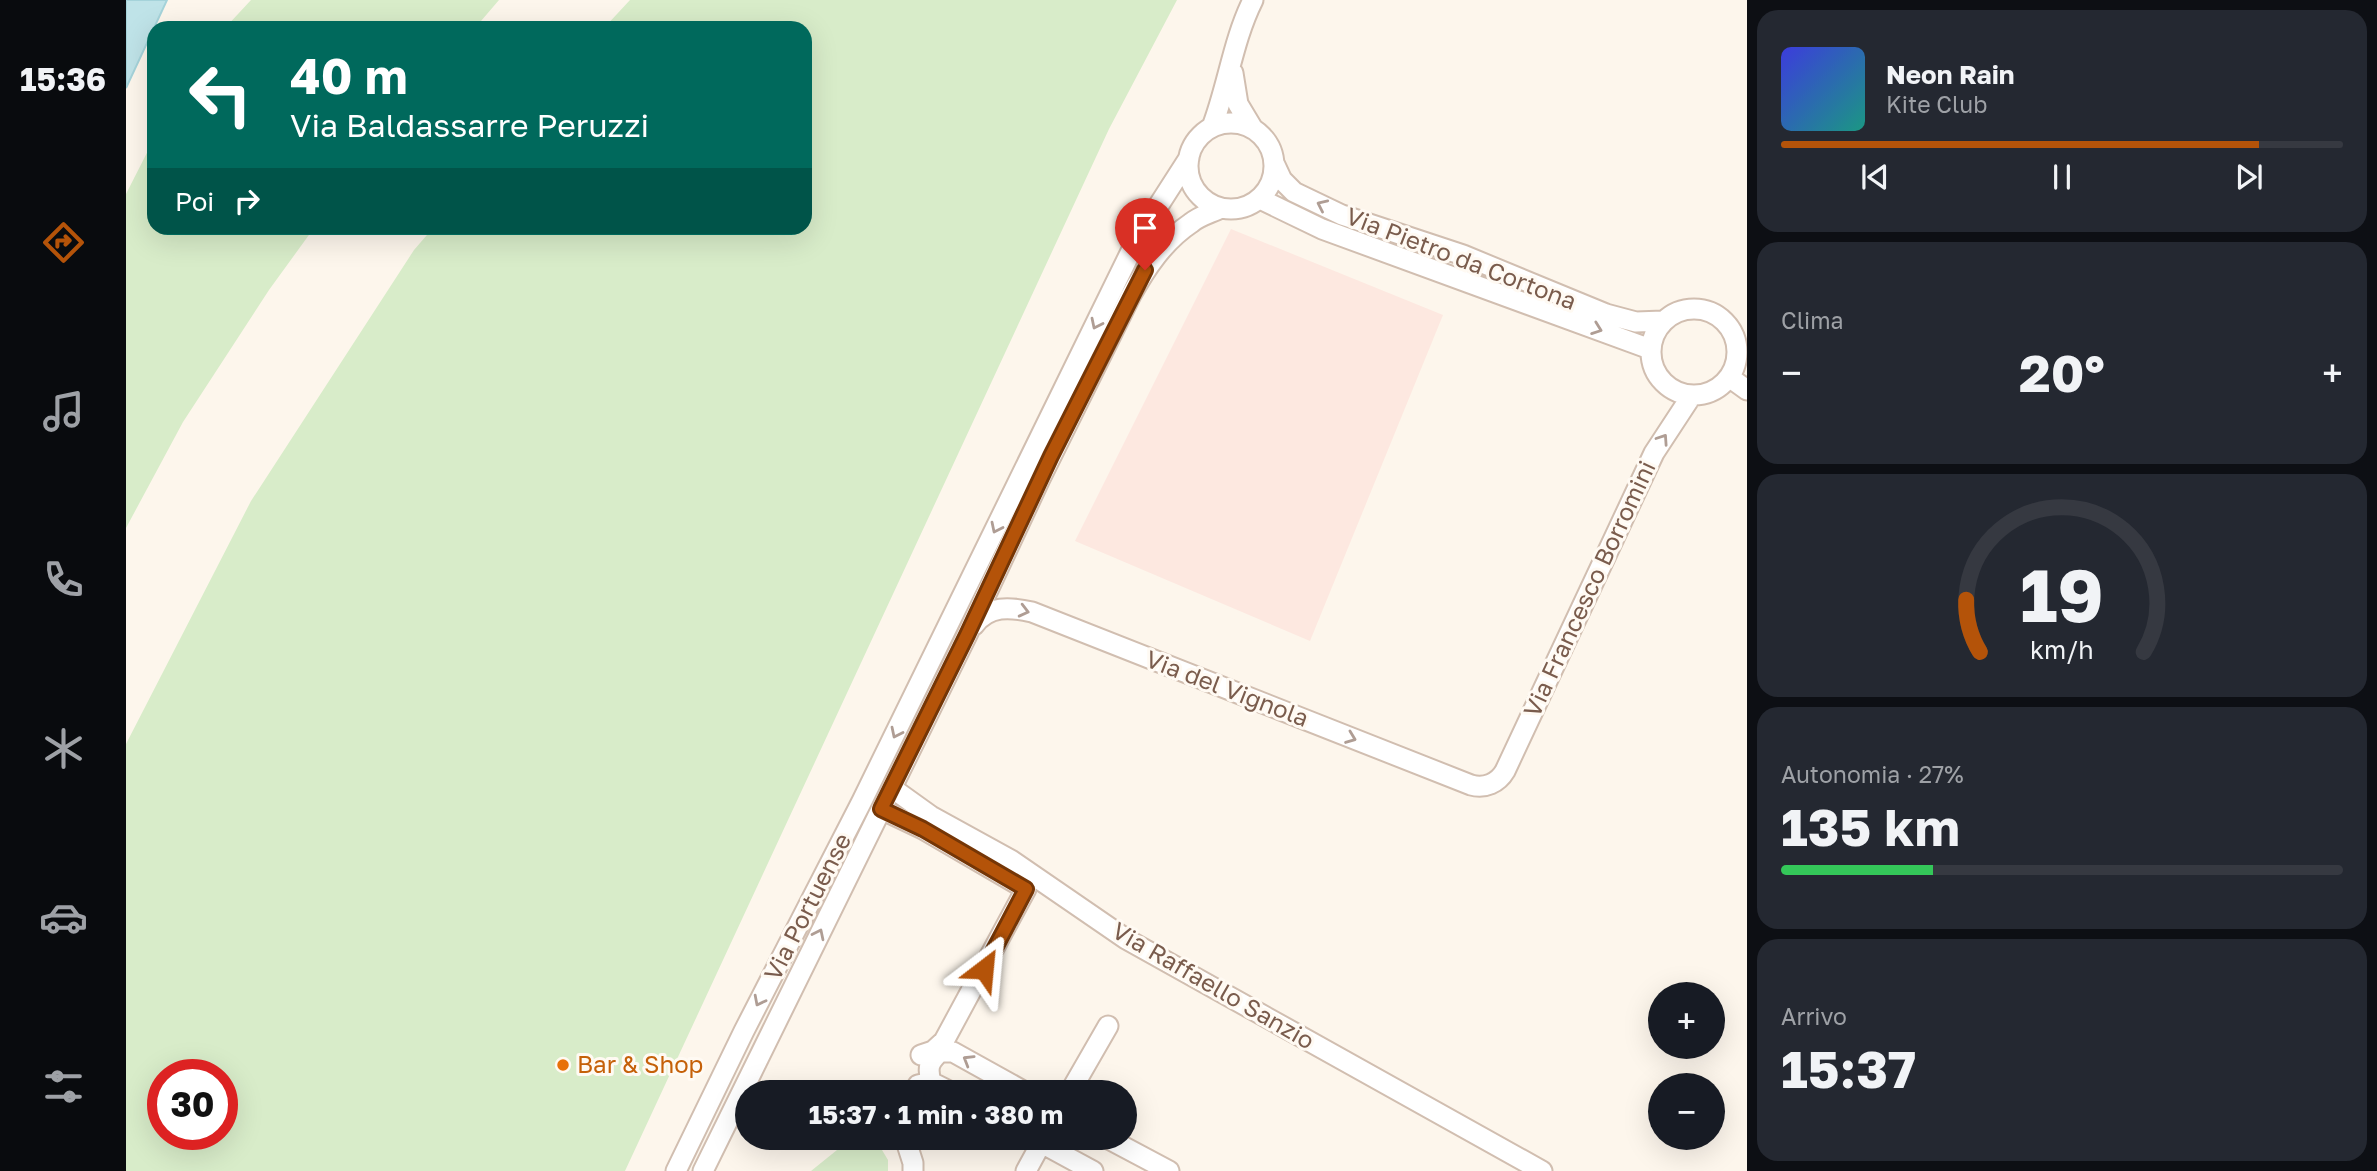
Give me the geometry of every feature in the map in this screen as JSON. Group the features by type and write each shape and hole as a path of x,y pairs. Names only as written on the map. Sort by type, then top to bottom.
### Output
{"street":[{"path":"1212,127 1223,98 1244,18 1252,0"},
{"path":"1232,58 1233,86 1238,104 1270,147 1275,164 1272,182 1260,199 1241,208 1221,208 1203,199 1194,189 1188,173 1189,158 1199,137 1212,127 1231,123 1254,129"},
{"name":"Via Portuense","path":"676,1171 744,1031 862,801 1137,239 1189,158"},
{"name":"Via Pietro da Cortona","path":"1275,164 1282,180 1294,192 1342,215 1464,255 1606,314 1636,322 1663,321"},
{"name":"Via Pietro da Cortona","path":"1260,199 1322,229 1650,349"},
{"name":"Via Portuense","path":"703,1171 967,635 1046,466 1145,270 1163,248 1191,222 1221,208"},
{"path":"1690,309 1704,310 1718,316 1741,338 1735,365 1729,377 1713,391 1692,395 1678,393 1657,375 1652,363 1652,339 1663,321 1675,313 1690,309"},
{"path":"1729,377 1747,390"},
{"name":"Via Francesco Borromini","path":"1493,784 1505,771 1654,453 1692,395"},
{"name":"Via del Vignola","path":"967,635 979,619 990,612 1008,608 1030,612 1471,785 1482,787 1493,784"},
{"name":"Via Raffaello Sanzio","path":"892,788 931,816 1012,860 1126,939 1542,1171"},
{"path":"881,809 923,829 1026,889 944,1041 933,1051 921,1055"},
{"path":"1077,1080 1108,1026"},
{"path":"930,1080 928,1071 930,1061 940,1052 953,1052 1003,1080"},
{"path":"909,1150 913,1171"},
{"path":"1026,1171 1035,1150"},
{"path":"1058,1150 1093,1171"},
{"path":"1129,1150 1168,1171"}],"shaded area":[{"path":"1231,229 1443,315 1310,641 1075,541"}],"green space":[{"path":"251,0 499,0 481,21 232,21"},
{"path":"630,0 1177,0 1109,129 625,1171 126,1171 126,744 251,501 414,250 427,235 812,235 812,21 610,21"},
{"path":"147,153 147,235 309,235 269,290 183,422 126,528 126,194"},
{"path":"837,1150 882,1150 888,1160 888,1171 811,1171"}],"water":[{"path":"126,0 167,0 157,21 147,21 147,43 126,88"}],"place":[{"name":"Bar & Shop","path":"563,1065"}],"route":[{"path":"984,969 1026,889 923,829 881,809 1051,456 1145,270"}]}
